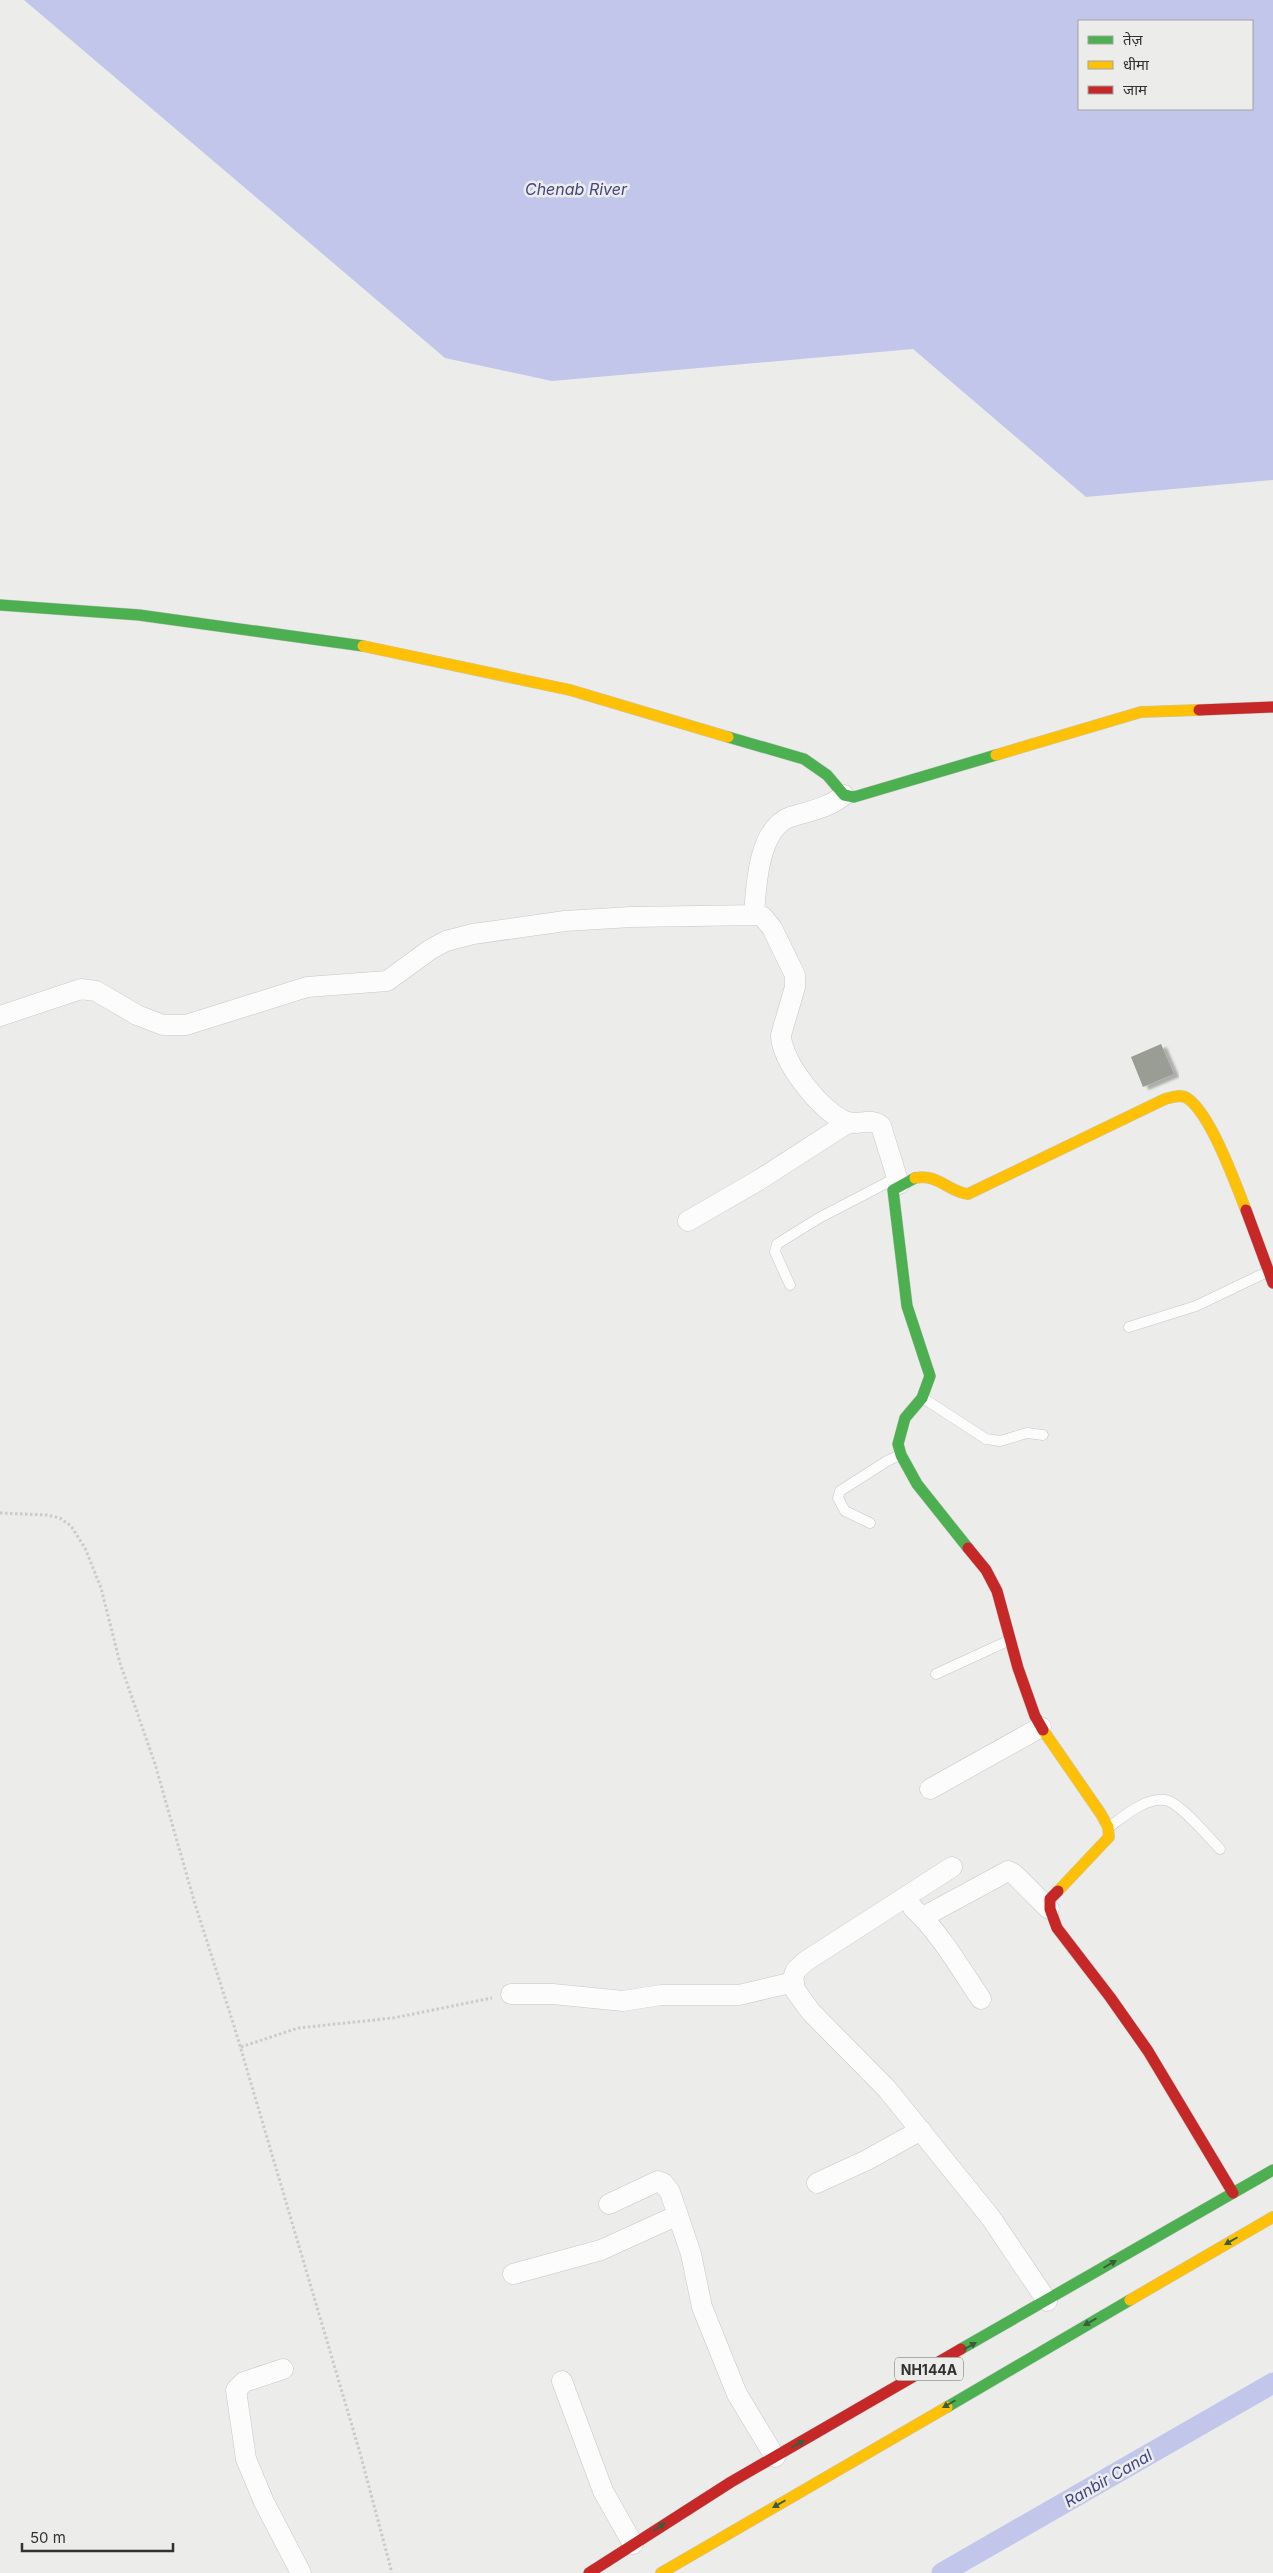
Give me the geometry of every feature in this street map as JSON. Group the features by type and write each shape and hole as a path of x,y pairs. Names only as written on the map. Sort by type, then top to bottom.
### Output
{"main road":[{"path":"0,605 139,615 365,646 570,690 804,759 827,775 844,795 854,797 1141,712 1273,707"},
{"path":"1233,2193 1168,2080 1124,2013 1067,1940 1049,1909 1050,1900 1108,1837 1108,1827 1041,1727 1018,1668 997,1591 986,1570 917,1484 901,1455 898,1444 900,1430 905,1418 922,1398 930,1376 907,1306 905,1278 899,1252 898,1214 893,1196 894,1190 898,1181 927,1177 937,1179 953,1192 968,1194 1165,1099 1178,1096 1188,1099 1197,1107 1216,1139 1273,1283"},
{"name":"NH144A","path":"589,2573 775,2457 1273,2170"},
{"name":"NH144A","path":"661,2573 1273,2217"}],"street":[{"path":"754,915 756,882 761,855 775,829 787,818 829,805 844,795"},
{"path":"0,1016 82,989 96,991 163,1025 186,1025 307,987 387,981 396,977 431,949 446,941 474,934 565,921 631,917 754,915 763,917 772,928 795,975 795,987 781,1035 781,1042 788,1060 799,1078 838,1117 849,1122 870,1121 881,1126 898,1181"},
{"path":"688,1221 759,1180 849,1122"},
{"path":"930,1789 1041,1727"},
{"path":"952,1867 806,1961 796,1970 795,1990 811,2012 888,2089 991,2218 1047,2301"},
{"path":"923,1917 1008,1871 1014,1874 1049,1909"},
{"path":"902,1898 923,1917 980,1999"},
{"path":"511,1994 553,1994 623,2001 661,1995 739,1995 794,1982"},
{"path":"817,2183 867,2160 921,2130"},
{"path":"609,2204 648,2184 658,2181 663,2182 670,2192 692,2254 702,2307 737,2394 775,2457"},
{"path":"513,2274 601,2250 678,2215"},
{"path":"283,2369 244,2382 236,2390 246,2459 264,2502 301,2573"},
{"path":"562,2382 603,2491 633,2544"}],"lane":[{"path":"790,1285 775,1252 777,1244 819,1218 898,1181"},
{"path":"1129,1327 1196,1306 1268,1271"},
{"path":"922,1398 986,1439 1000,1441 1027,1433 1043,1435"},
{"path":"870,1523 845,1511 838,1498 840,1491 886,1461 901,1455"},
{"path":"936,1674 1011,1640"},
{"path":"1108,1827 1147,1803 1164,1800 1175,1804 1220,1849"}],"path":[{"path":"0,1513 47,1515 60,1518 71,1526 85,1548 101,1588 120,1663 155,1764 195,1904 240,2047 360,2453 392,2573"},
{"path":"240,2047 298,2028 393,2018 511,1994"}],"water":[{"name":"Chenab River","path":"24,0 1273,0 1273,480 1086,497 913,349 552,381 445,358"}],"building":[{"path":"1161,1044 1174,1074 1143,1087 1131,1057"}],"waterway":[{"name":"Ranbir Canal","path":"942,2573 1273,2383"}],"traffic: fast":[{"path":"0,605 139,615 363,646"},
{"path":"728,737 804,759 827,775 844,795 854,797 996,755"},
{"path":"915,1178 893,1190 907,1306 930,1376 922,1398 905,1418 898,1444 901,1455 917,1484 968,1548"},
{"path":"961,2349 1273,2170"},
{"path":"947,2407 1130,2300"}],"traffic: slow":[{"path":"363,646 570,690 728,737"},
{"path":"996,755 1141,712 1199,710"},
{"path":"915,1178 923,1177 937,1180 961,1193 968,1194 1165,1099 1182,1096 1196,1106 1205,1118 1229,1167 1246,1210"},
{"path":"1043,1730 1101,1814 1108,1827 1109,1837 1058,1891"},
{"path":"1130,2300 1273,2217"},
{"path":"661,2573 947,2407"}],"traffic: jam":[{"path":"1199,710 1273,707"},
{"path":"1246,1210 1273,1283"},
{"path":"968,1548 986,1570 997,1591 1018,1668 1035,1716 1043,1730"},
{"path":"1058,1891 1050,1899 1050,1909 1057,1928 1110,1997 1148,2051 1233,2193"},
{"path":"589,2573 731,2482 961,2349"}]}
